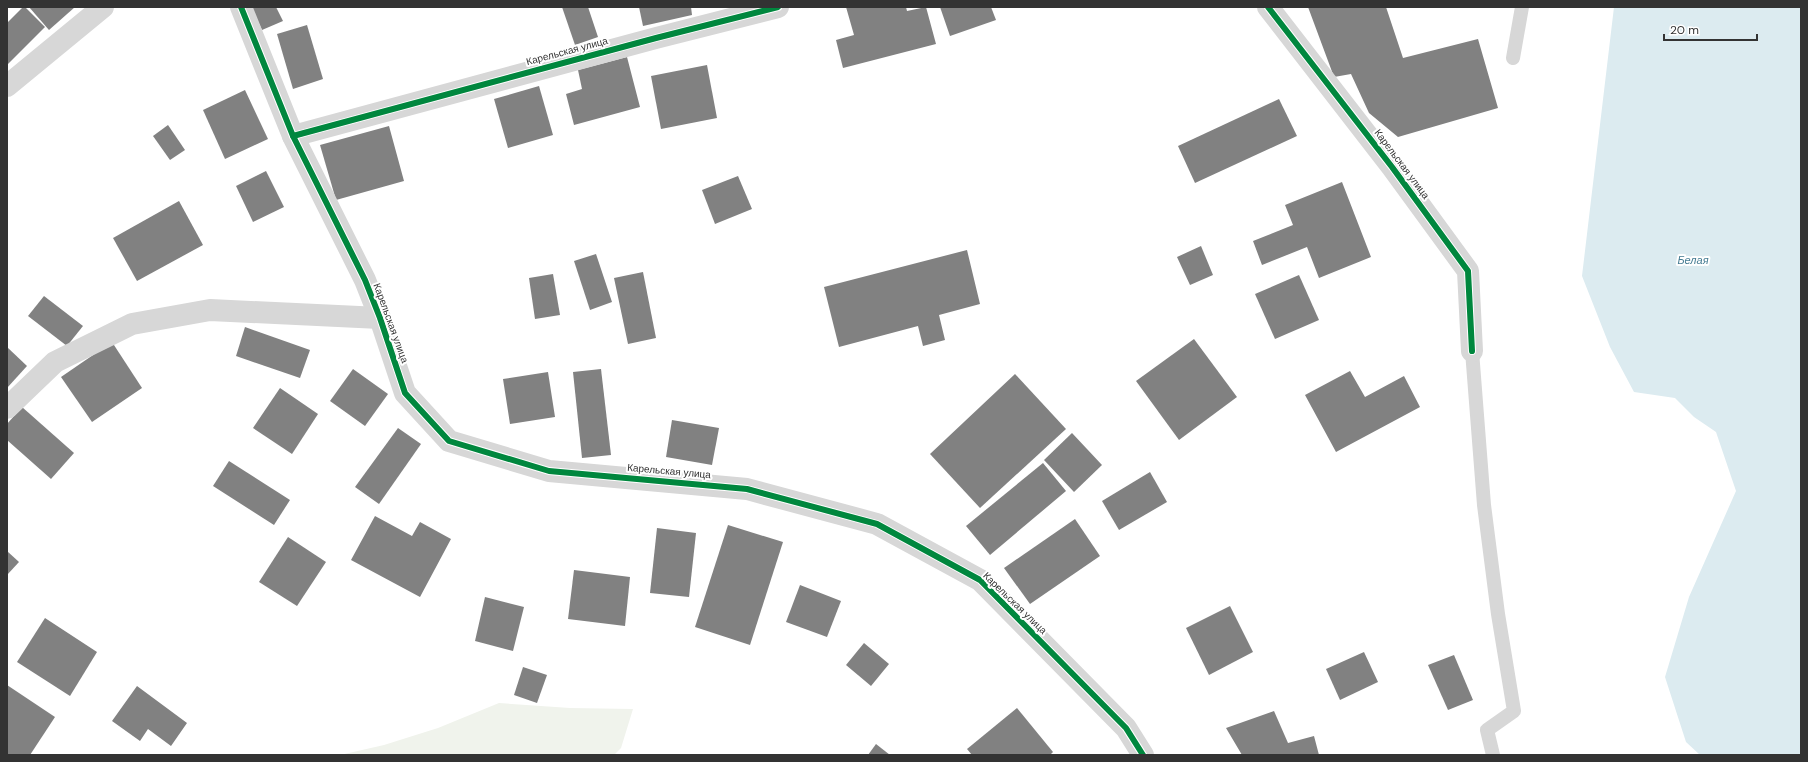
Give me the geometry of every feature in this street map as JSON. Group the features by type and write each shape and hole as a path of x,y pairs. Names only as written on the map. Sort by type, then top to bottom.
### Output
{"street":[{"path":"7,86 103,7"},
{"name":"Карельская улица","path":"241,7 293,136 365,280 380,318 405,393 449,441 549,471 747,488 877,524 980,580 1126,728 1143,755"},
{"name":"Карельская улица","path":"293,136 656,38 778,7"},
{"name":"Карельская улица","path":"1268,7 1392,167 1468,271 1472,351"},
{"name":"Карельская улица","path":"7,408 55,362 132,324 210,310 380,318"}],"lane":[{"path":"1513,58 1522,7"},
{"path":"1472,351 1484,505 1498,614 1514,710 1487,730 1494,755"}],"shaded area":[{"path":"499,703 570,708 633,709 621,748 614,755 340,755 384,745 438,728"}],"water":[{"name":"Белая","path":"1614,7 1801,7 1801,755 1700,755 1686,742 1665,677 1689,597 1736,491 1716,432 1694,417 1675,398 1634,392 1610,347 1582,276"}],"building":[{"path":"23,7 25,7 45,27 7,65 7,23"},
{"path":"29,7 75,7 49,30"},
{"path":"251,7 276,7 283,21 262,30"},
{"path":"562,7 588,7 598,37 575,45"},
{"path":"639,7 691,7 692,15 643,26"},
{"path":"846,7 906,7 907,11 926,7 936,44 843,68 836,40 854,35"},
{"path":"940,7 991,7 996,20 950,36"},
{"path":"1308,7 1386,7 1403,58 1478,39 1498,108 1398,137 1369,113 1351,74 1334,77"},
{"path":"307,25 323,79 293,89 277,34"},
{"path":"627,57 640,107 574,125 566,94 582,89 578,70"},
{"path":"707,65 717,118 661,129 651,76"},
{"path":"539,86 553,135 508,148 494,99"},
{"path":"245,90 268,139 225,159 203,110"},
{"path":"1279,99 1297,136 1195,183 1178,146"},
{"path":"168,125 185,150 170,160 153,136"},
{"path":"389,126 404,181 336,200 320,145"},
{"path":"266,171 284,207 253,222 236,186"},
{"path":"738,176 752,209 715,224 702,190"},
{"path":"1342,182 1371,257 1319,278 1307,247 1262,265 1253,241 1293,225 1285,205"},
{"path":"179,201 203,245 137,281 113,238"},
{"path":"1201,246 1213,275 1190,285 1177,257"},
{"path":"967,250 980,304 939,315 945,340 923,346 918,326 839,347 824,287"},
{"path":"596,254 612,302 590,310 574,261"},
{"path":"643,272 656,338 628,344 614,278"},
{"path":"553,274 560,315 535,319 529,278"},
{"path":"1299,275 1319,320 1275,339 1255,294"},
{"path":"44,296 83,326 67,346 28,316"},
{"path":"245,327 310,350 300,378 236,356"},
{"path":"1194,339 1237,397 1179,440 1136,381"},
{"path":"112,342 142,388 92,422 61,377"},
{"path":"7,347 27,366 7,388"},
{"path":"353,369 388,394 365,426 330,401"},
{"path":"601,369 611,455 582,458 573,372"},
{"path":"1350,371 1365,397 1404,376 1420,407 1336,452 1305,395"},
{"path":"548,372 555,417 510,424 503,379"},
{"path":"1015,374 1066,429 980,508 930,454"},
{"path":"280,388 318,414 292,454 253,428"},
{"path":"22,407 74,453 51,479 7,440 7,424"},
{"path":"672,420 719,428 712,465 666,457"},
{"path":"398,428 421,444 379,504 355,487"},
{"path":"1072,433 1102,465 1074,492 1044,460"},
{"path":"229,461 290,500 274,525 213,486"},
{"path":"1043,463 1066,491 990,555 966,526"},
{"path":"1150,472 1167,502 1119,530 1102,501"},
{"path":"375,516 412,536 420,522 451,539 420,597 351,560"},
{"path":"1075,519 1100,556 1030,604 1004,568"},
{"path":"728,525 783,542 750,645 695,627"},
{"path":"657,528 696,533 689,597 650,593"},
{"path":"288,537 326,562 297,606 259,582"},
{"path":"7,551 19,562 7,575"},
{"path":"574,570 630,577 625,626 568,619"},
{"path":"800,585 841,601 827,637 786,622"},
{"path":"485,597 524,607 513,651 475,641"},
{"path":"1230,606 1253,652 1209,675 1186,628"},
{"path":"45,618 97,652 70,696 17,662"},
{"path":"864,643 889,664 871,686 846,665"},
{"path":"1364,652 1378,682 1340,700 1326,669"},
{"path":"1454,655 1473,700 1448,710 1428,665"},
{"path":"523,667 547,675 537,703 514,695"},
{"path":"7,685 55,717 30,755 7,755"},
{"path":"137,686 187,723 171,746 148,729 140,741 112,721"},
{"path":"1017,708 1053,752 1050,755 972,755 967,749"},
{"path":"1274,711 1288,743 1314,736 1319,755 1242,755 1226,728"},
{"path":"876,744 890,755 868,755"}],"cycle path":[{"path":"241,7 293,136 365,280 380,318 405,393 449,441 549,471 747,489 877,524 980,580 1126,728 1143,755"},
{"path":"293,136 656,38 778,7"},
{"path":"1268,7 1392,167 1468,271 1472,351"}]}
